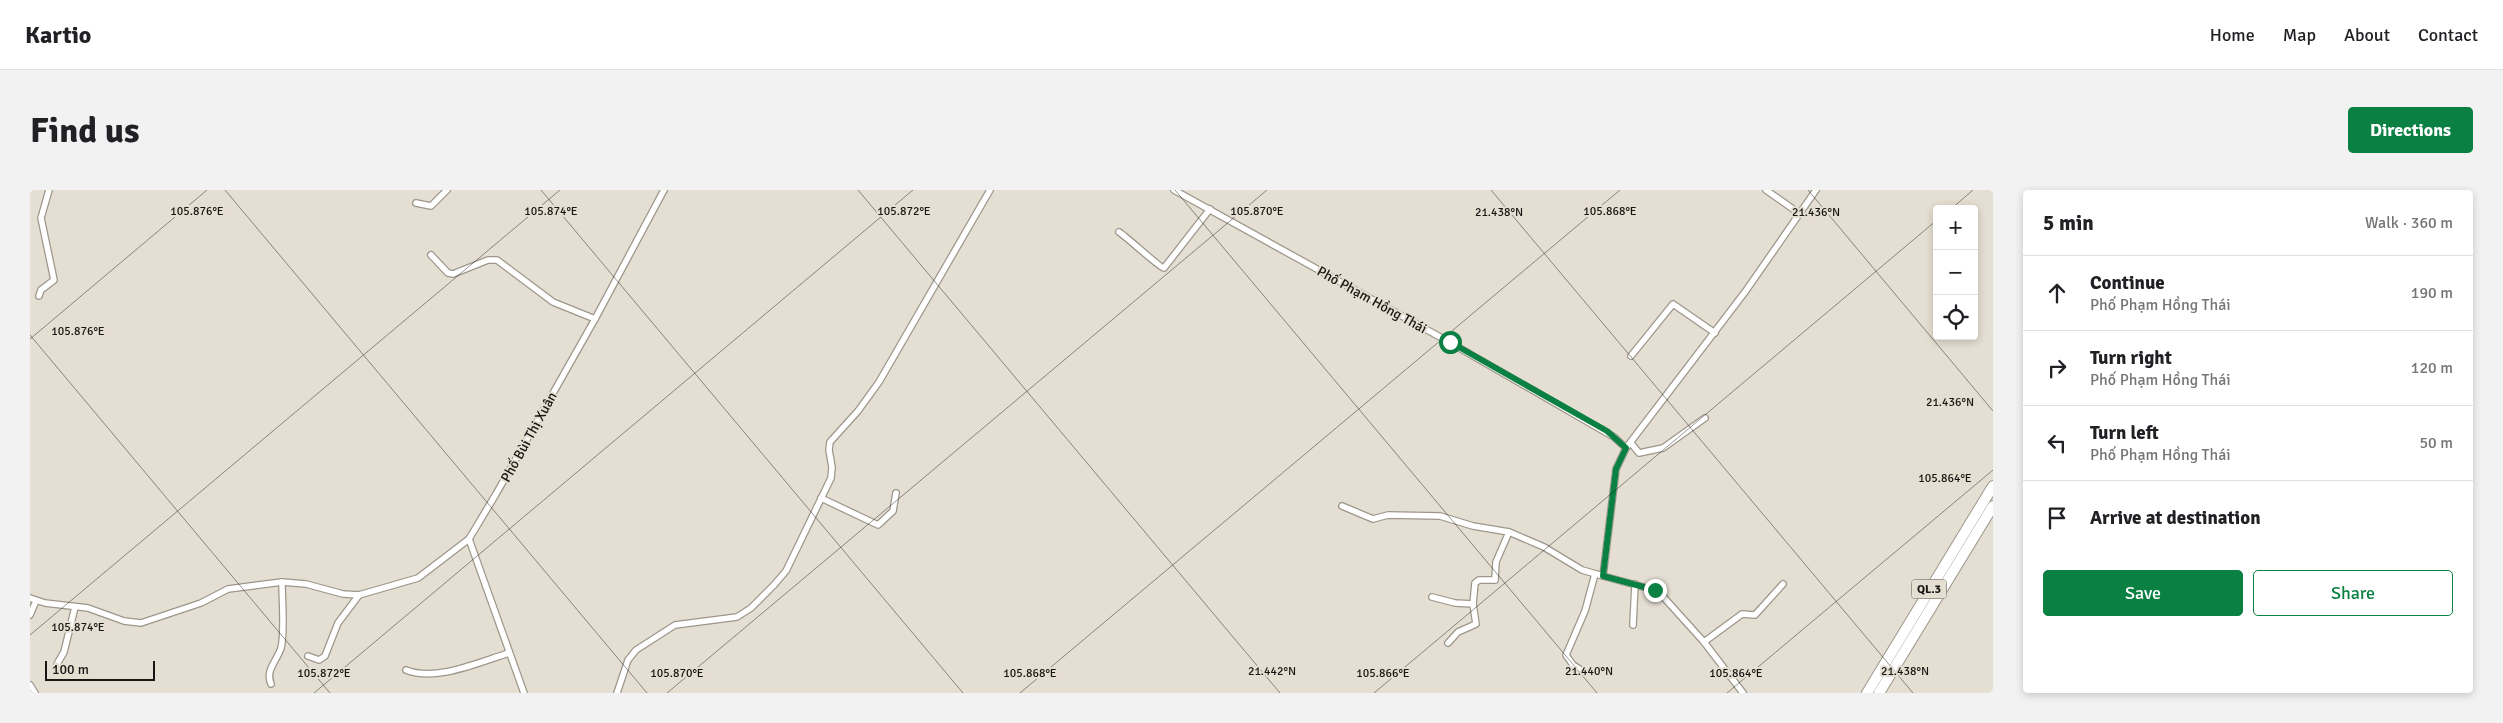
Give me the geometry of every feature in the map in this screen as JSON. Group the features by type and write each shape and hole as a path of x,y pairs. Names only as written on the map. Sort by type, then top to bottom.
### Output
{"highway":[{"name":"QL.3","path":"1879,693 1884,673 1993,486"},
{"name":"QL.3","path":"1867,693 1884,673 1993,506"}],"street":[{"path":"39,296 42,290 54,280 41,218 48,190"},
{"path":"416,203 431,206 447,190"},
{"name":"Phố Bùi Thị Xuân","path":"469,539 595,319 664,190"},
{"path":"617,693 631,654 668,628 683,623 729,619 751,608 786,571 832,473 830,442 858,411 879,382 990,190"},
{"name":"Phố Phạm Hồng Thái","path":"1174,190 1607,431 1626,448"},
{"path":"1766,190 1800,214"},
{"path":"1603,576 1616,469 1626,448 1715,332 1816,190"},
{"path":"1119,232 1144,251 1160,268 1164,268 1210,209"},
{"path":"430,255 448,273 453,274 488,260 497,260 553,302 595,319"},
{"path":"1631,356 1673,304 1715,332"},
{"path":"1631,443 1639,453 1663,448 1705,418"},
{"path":"821,498 878,525 893,511 896,492"},
{"path":"1342,506 1373,519 1395,515 1440,516 1482,528 1509,532 1538,544 1582,570 1658,592 1704,642 1743,693"},
{"path":"1448,643 1458,632 1476,624 1473,604 1477,581 1495,580 1496,562 1509,532"},
{"path":"30,615 33,600 96,610 124,621 141,623 201,603 228,589 282,582 306,584 343,594 359,595 418,578 469,539 524,693"},
{"path":"1582,670 1569,660 1566,655 1585,611 1594,574"},
{"path":"271,684 269,675 281,648 282,582"},
{"path":"1633,625 1635,584"},
{"path":"1704,642 1742,614 1755,615 1783,584"},
{"path":"308,656 319,660 325,656 338,623 359,595"},
{"path":"1432,597 1455,603 1473,604"},
{"path":"57,664 64,652 75,607"},
{"path":"406,670 423,674 446,671 509,653"},
{"path":"30,685 35,693"}],"route":[{"path":"1450,342 1607,431 1626,448 1616,469 1603,576 1655,590"}]}
